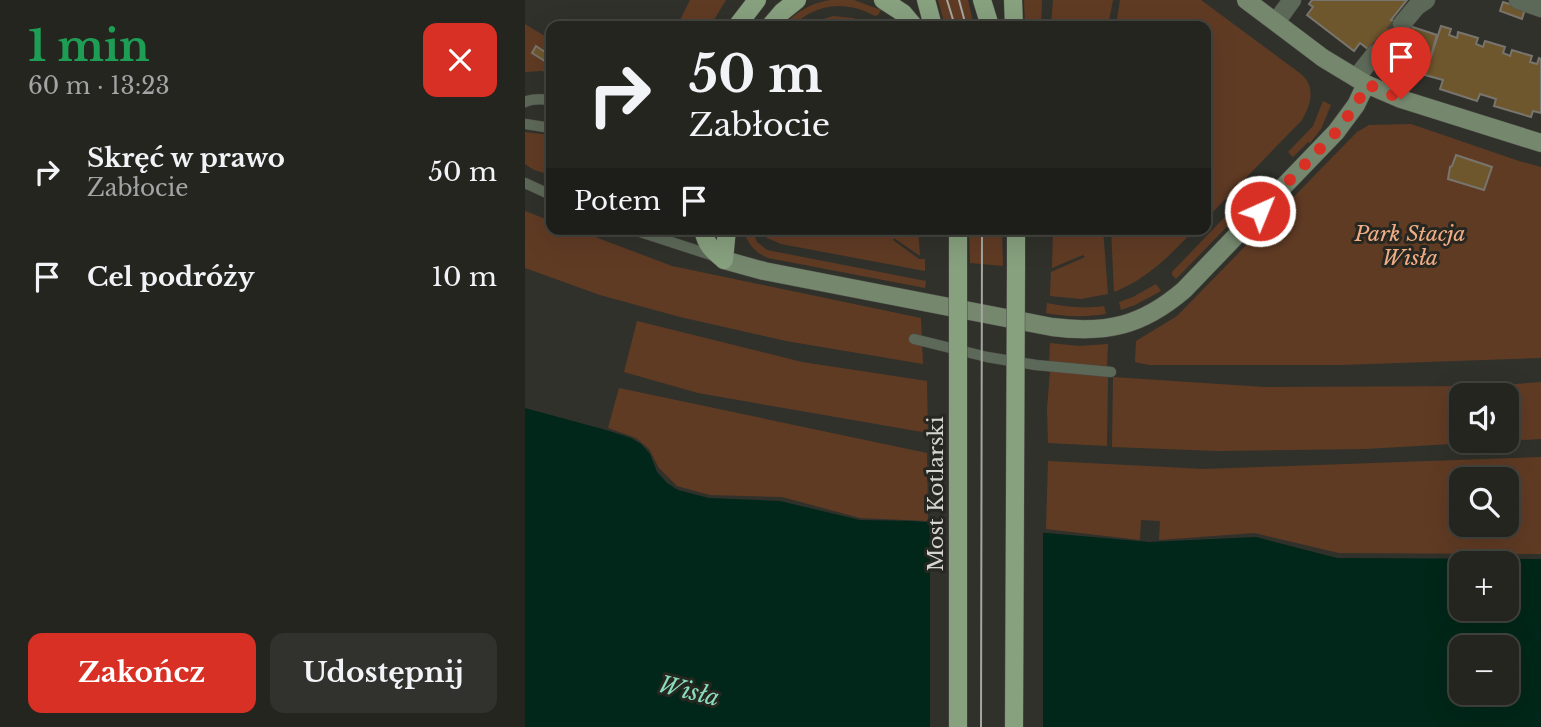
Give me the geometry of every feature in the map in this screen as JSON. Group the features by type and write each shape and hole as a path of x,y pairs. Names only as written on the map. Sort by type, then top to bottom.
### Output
{"main road":[{"path":"740,21 757,0"},
{"path":"774,21 797,0"},
{"path":"883,0 903,13 910,21"},
{"path":"926,0 932,21"},
{"path":"982,0 988,21"},
{"path":"1013,0 1014,21"},
{"path":"704,235 713,251 725,260"},
{"path":"725,260 727,235"},
{"name":"Most Kotlarski","path":"958,235 958,727"},
{"path":"1014,727 1016,235"}],"street":[{"path":"1246,0 1323,58 1361,81 1401,99 1541,143"},
{"path":"1276,22 1292,0"},
{"path":"1402,24 1417,6 1426,0"},
{"path":"1518,0 1541,8"},
{"path":"725,260 764,271 1052,327 1095,329 1132,322 1154,312 1184,290 1336,132 1356,105 1361,81 1375,54"}],"lane":[{"path":"525,102 546,99"},
{"path":"525,124 546,127"},
{"path":"525,183 546,193"},
{"path":"649,235 725,260"},
{"path":"914,339 988,357 1036,365 1111,372"}],"green space":[{"path":"690,0 726,0 713,21 680,21"},
{"path":"854,0 881,10 875,16 850,7 832,6 815,11 797,21 788,21 816,3"},
{"path":"938,0 968,0 973,21 944,21"},
{"path":"1024,0 1042,0 1041,21 1025,21"},
{"path":"1053,0 1113,0 1109,21 1051,21"},
{"path":"1120,0 1201,0 1301,74 1309,84 1310,102 1302,120 1211,214 1211,21 1117,21"},
{"path":"833,16 860,21 817,21"},
{"path":"525,24 546,37 546,72 525,72"},
{"path":"1323,101 1331,105 1321,129 1310,143 1293,157 1288,152 1313,126"},
{"name":"Park Stacja Wisła","path":"1411,124 1541,167 1541,358 1341,365 1149,365 1135,362 1136,341 1177,316 1357,132 1369,125"},
{"path":"525,132 546,134 546,174 525,164"},
{"path":"1244,197 1250,203 1176,279 1172,272 1208,235 1211,235 1211,231"},
{"path":"525,211 546,219 546,235 590,235 672,266 921,318 923,364 786,341 680,317 600,295 525,268"},
{"path":"745,235 754,235 757,242 767,250 926,281 925,288 768,258 752,247"},
{"path":"765,235 918,235 920,256 894,238 893,240 919,259 925,259 925,271 781,244"},
{"path":"969,235 1002,235 1003,266 970,263"},
{"path":"1053,235 1103,235 1108,294 1081,299 1050,296 1051,272 1085,257 1083,255 1052,268"},
{"path":"1111,235 1189,235 1148,273 1114,292"},
{"path":"1156,284 1161,291 1121,310 1119,302"},
{"path":"1047,303 1075,307 1104,306 1106,314 1076,316 1046,313"},
{"path":"637,321 802,362 927,381 928,433 698,393 624,372"},
{"path":"1050,343 1079,346 1108,344 1107,366 1049,363"},
{"path":"1050,371 1108,376 1107,446 1048,443"},
{"path":"1113,377 1264,387 1449,386 1449,444 1365,449 1218,451 1112,447"},
{"path":"1541,382 1541,439 1519,440 1519,384"},
{"path":"619,388 927,453 928,521 860,518 782,497 710,495 677,486 659,468 649,449 636,438 608,428"},
{"path":"1541,457 1541,554 1519,554 1519,551 1339,553 1254,533 1159,540 1160,521 1141,520 1140,540 1046,529 1048,461 1205,469"}],"water":[{"name":"Wisła","path":"525,408 631,438 650,454 657,472 667,483 678,490 709,498 780,501 860,520 913,521 1149,542 1256,537 1337,558 1449,559 1449,621 1519,621 1519,559 1541,559 1541,727 525,727"}],"pier":[{"path":"930,519 1043,529 1043,727 930,727"}],"building":[{"path":"1312,0 1407,0 1391,20 1437,35 1425,75 1416,72 1414,79 1395,71 1396,69 1388,66 1389,60 1377,56 1360,43 1354,51 1307,15 1313,7 1309,4"},
{"path":"1503,2 1525,9 1522,19 1500,11"},
{"path":"1441,26 1451,29 1449,35 1457,38 1458,32 1478,38 1476,44 1483,47 1485,41 1505,47 1503,53 1510,56 1512,50 1532,56 1530,62 1537,64 1539,58 1541,59 1541,113 1533,111 1531,117 1494,106 1496,99 1480,94 1477,101 1440,89 1443,80 1425,75"},
{"path":"536,46 546,53 546,62 532,53"},
{"path":"1456,155 1492,167 1484,190 1448,179"}],"tunnel":[{"path":"1375,54 1402,24"}],"tram line":[{"path":"947,0 953,21"},
{"path":"959,0 965,21"},
{"path":"981,727 982,235"}],"route":[{"path":"1260,211 1347,119 1367,84 1401,99"}]}
